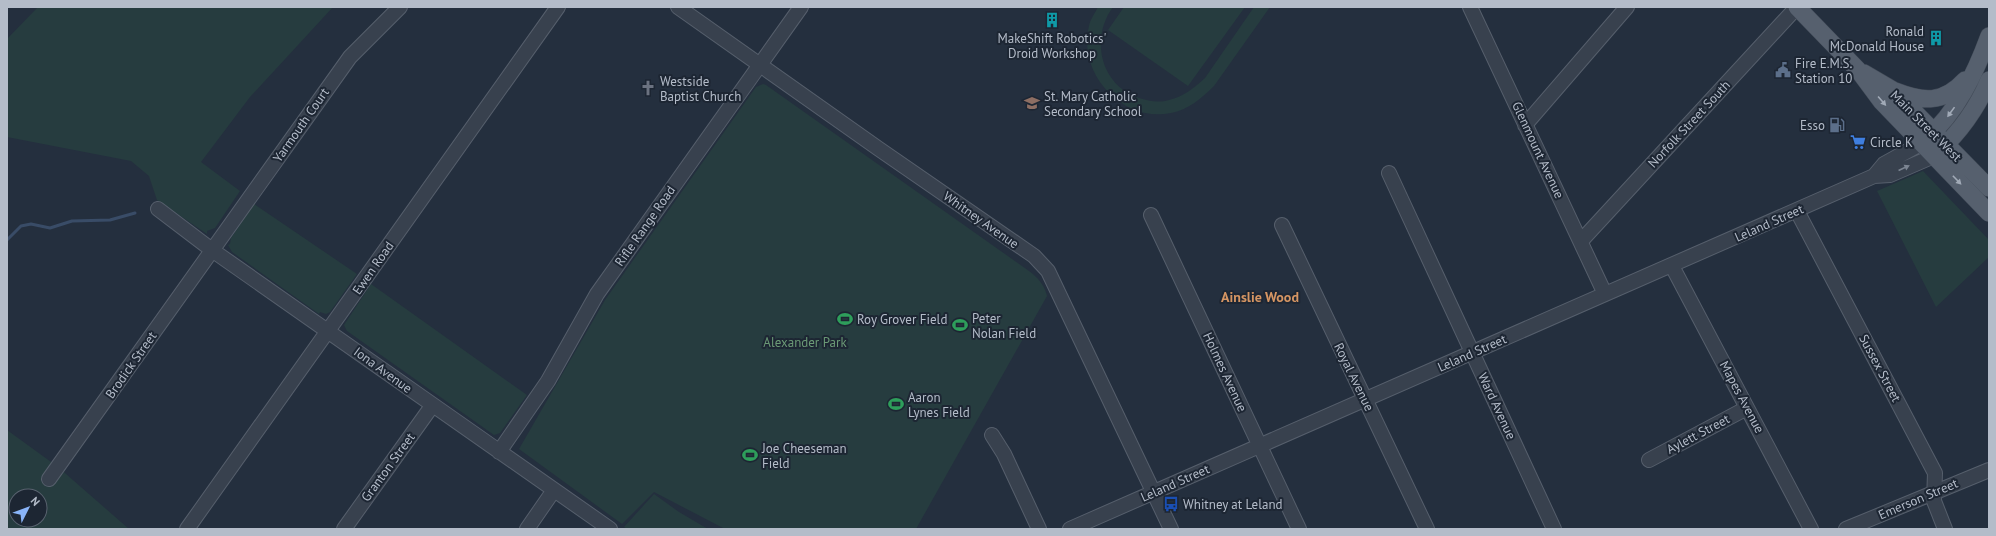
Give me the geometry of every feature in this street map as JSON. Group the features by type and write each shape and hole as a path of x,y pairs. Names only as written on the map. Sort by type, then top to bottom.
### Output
{"main road":[{"name":"Main Street West","path":"1797,7 1858,70 1881,101 1928,138 1940,150 1989,213"},
{"path":"1928,138 1953,109 1977,66 1989,36"},
{"path":"1893,90 1917,98 1940,98 1955,90 1977,66"},
{"name":"Main Street West","path":"1858,70 1893,90 1928,138"},
{"path":"1940,150 1974,108 1989,80"},
{"name":"Main Street West","path":"1940,150 1989,188"}],"street":[{"name":"Yarmouth Court","path":"212,250 350,57 400,7"},
{"name":"Ewen Road","path":"187,529 558,7"},
{"name":"Whitney Avenue","path":"678,7 1034,256 1048,271 1171,529"},
{"name":"Rifle Range Road","path":"500,452 548,381 597,294 801,7"},
{"name":"Glenmount Avenue","path":"1470,7 1605,294"},
{"path":"1525,125 1627,7"},
{"name":"Norfolk Street South","path":"1581,241 1797,7"},
{"name":"Leland Street","path":"1874,176 1884,164 1928,138"},
{"name":"Leland Street","path":"1070,529 1672,266 1874,176 1890,175 1940,150"},
{"name":"Ward Avenue","path":"1389,174 1554,529"},
{"name":"Iona Avenue","path":"158,209 212,250 329,331 432,406 610,529"},
{"name":"Sussex Street","path":"1797,211 1935,473 1935,505 1945,529"},
{"name":"Holmes Avenue","path":"1151,215 1299,529"},
{"name":"Royal Avenue","path":"1282,225 1427,529"},
{"name":"Brodick Street","path":"49,479 212,250"},
{"name":"Mapes Avenue","path":"1672,266 1811,529"},
{"name":"Granton Street","path":"344,529 432,406"},
{"name":"Aylett Street","path":"1649,460 1747,408"},
{"path":"992,435 1004,454 1039,529"},
{"name":"Emerson Street","path":"1846,529 1989,470"},
{"path":"526,529 554,490"}],"green space":[{"path":"38,7 333,7 250,97 201,162 240,191 215,228 207,231 207,234 157,200 149,176 131,161 7,137 7,39"},
{"path":"1098,7 1113,7 1106,19 1102,32 1101,46 1103,59 1108,72 1115,83 1126,92 1139,98 1150,101 1165,101 1174,99 1188,92 1205,78 1254,7 1270,7 1214,86 1200,99 1183,109 1171,113 1153,114 1136,110 1121,103 1108,91 1097,77 1090,61 1087,44 1091,19"},
{"path":"1124,7 1245,7 1188,86 1108,30"},
{"name":"Alexander Park","path":"763,84 1029,271 1040,282 1046,292 1047,296 916,529 725,529 654,492 622,524 519,449 605,300 756,87"},
{"path":"1923,171 1989,240 1989,257 1936,307 1877,191"},
{"path":"254,204 357,274 330,312 326,314 320,312 319,314 232,252 228,245 230,244 231,238"},
{"path":"371,284 527,395 500,433 494,435 347,331 344,325"},
{"path":"7,430 58,467 129,529 7,529"},
{"path":"654,494 679,512 708,529 627,529 624,527"}],"waterway":[{"path":"7,240 21,226 31,224 50,228 72,221 110,220 135,213"}],"place":[{"name":"MakeShift Robotics' Droid Workshop","path":"1052,20"},
{"name":"Ronald McDonald House","path":"1936,38"},
{"name":"Fire E.M.S. Station 10","path":"1783,70"},
{"name":"Westside Baptist Church","path":"648,88"},
{"name":"St. Mary Catholic Secondary School","path":"1032,103"},
{"name":"Esso","path":"1837,125"},
{"name":"Circle K","path":"1858,142"},
{"name":"Roy Grover Field","path":"845,319"},
{"name":"Peter Nolan Field","path":"960,325"},
{"name":"Aaron Lynes Field","path":"896,404"},
{"name":"Joe Cheeseman Field","path":"750,455"},
{"name":"Whitney at Leland","path":"1171,504"}],"district":[{"name":"Ainslie Wood","path":"1260,297"}]}
